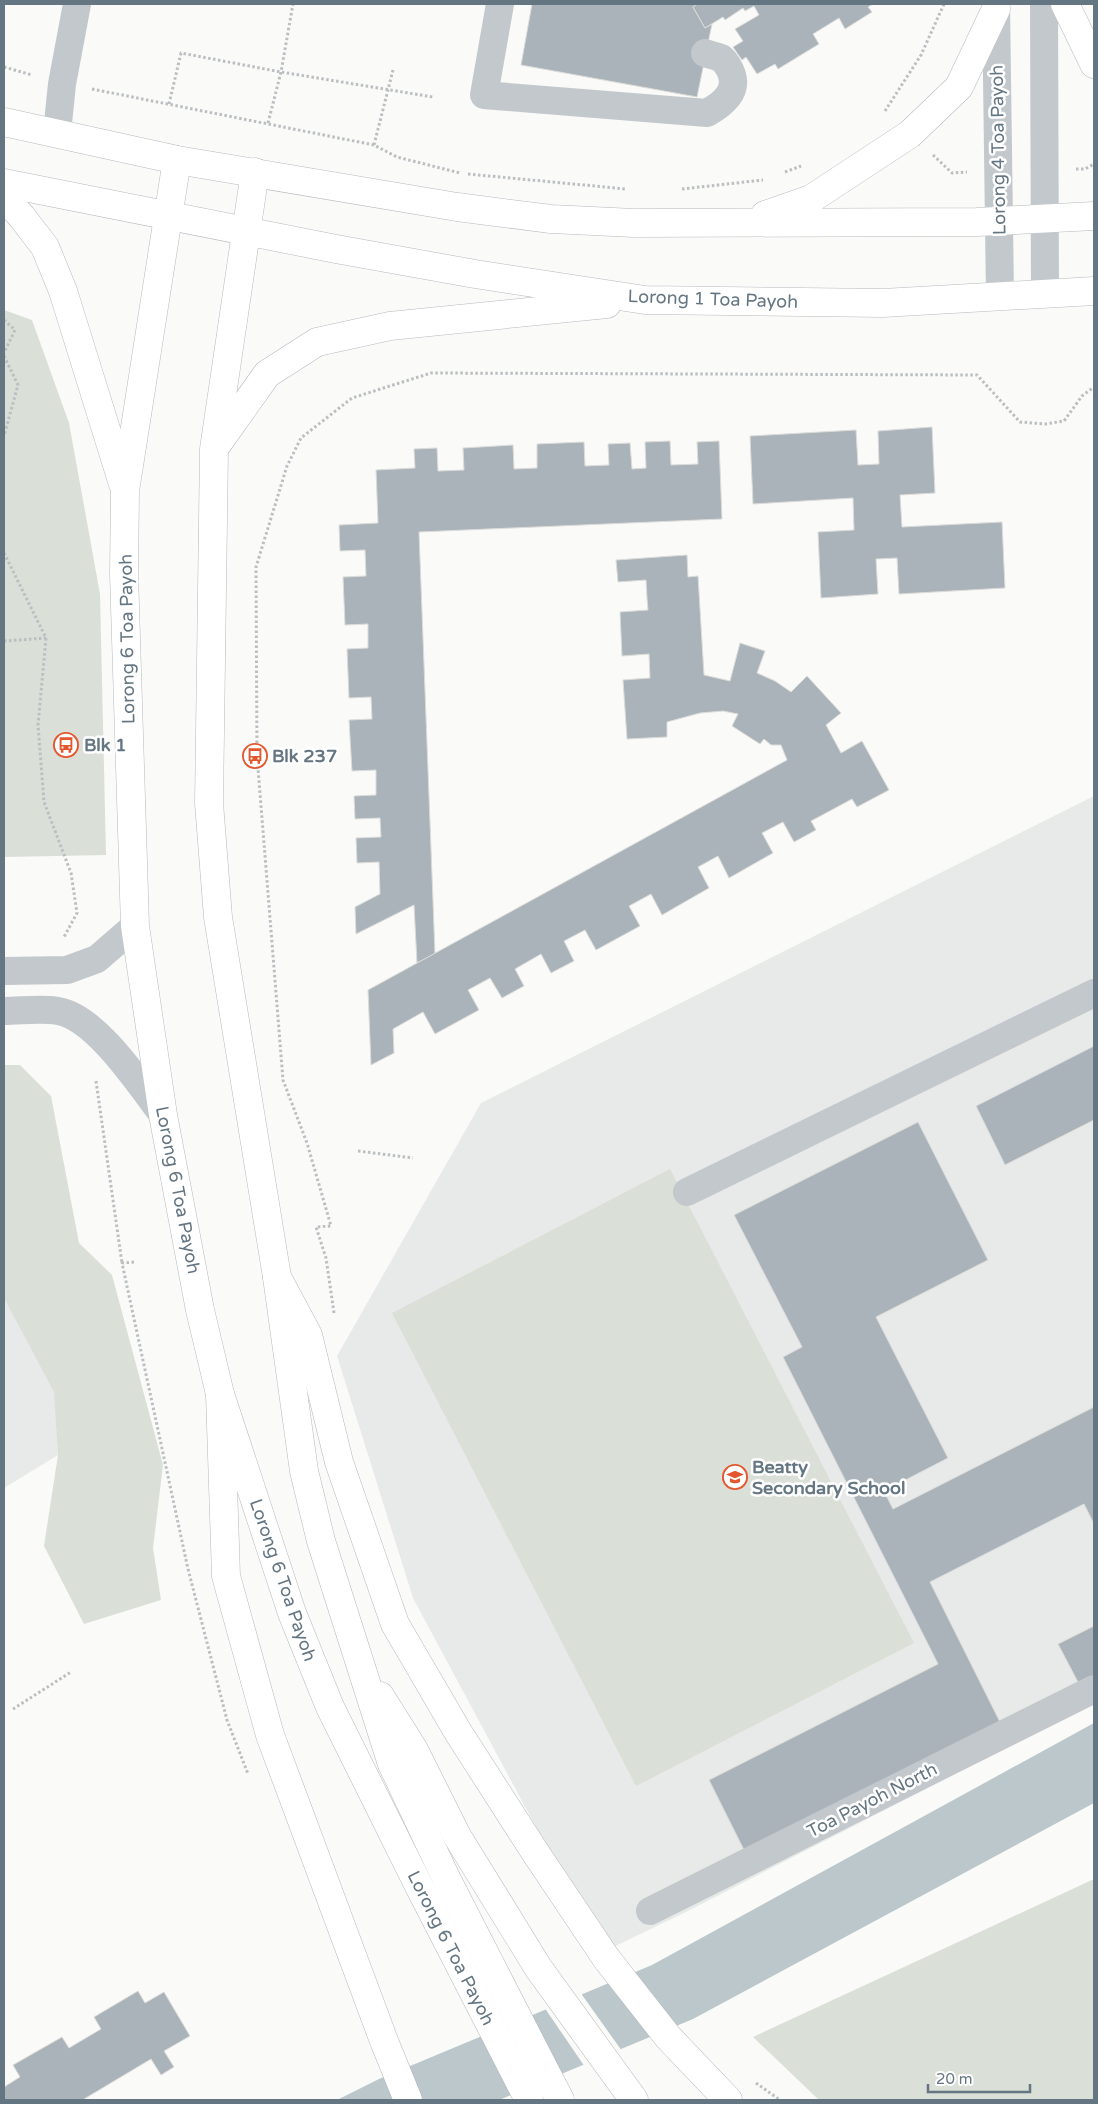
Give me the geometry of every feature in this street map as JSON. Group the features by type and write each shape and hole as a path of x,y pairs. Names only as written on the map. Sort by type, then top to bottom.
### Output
{"main road":[{"path":"1065,4 1094,64"},
{"path":"745,222 811,199 910,134 959,87 996,6"},
{"path":"4,122 177,160 457,206 551,219 634,223 977,222 1094,216"},
{"name":"Lorong 6 Toa Payoh","path":"177,160 125,491 124,574 135,926 163,1115 200,1310 220,1394 292,1613 330,1707 529,2100"},
{"path":"255,172 214,448 209,803 218,917 277,1277 304,1471 321,1541 392,1764 500,1985 560,2100"},
{"path":"4,183 129,207 246,233"},
{"path":"4,197 45,247 63,291 125,491"},
{"name":"Lorong 1 Toa Payoh","path":"246,233 475,274 645,300 884,303 1094,291"},
{"path":"214,448 267,374 318,342 390,326 645,300"},
{"path":"277,1277 308,1335 339,1462 394,1624 458,1732 606,1958 668,2037 728,2100"},
{"path":"220,1394 226,1576 270,1735 384,2041 408,2100"},
{"path":"357,1659 414,1750 457,1836 539,1969 634,2100"}],"street":[{"path":"57,134 62,84 78,4"},
{"path":"500,4 484,95 707,113 722,105 732,92 734,80 722,59 705,53"},
{"path":"1044,4 1045,294"},
{"name":"Lorong 4 Toa Payoh","path":"996,6 1000,296"},
{"path":"4,972 67,970 97,959 135,926"},
{"path":"687,1192 1094,993"},
{"path":"4,1011 58,1011 84,1022 113,1051 163,1115"},
{"name":"Toa Payoh North","path":"650,1911 1094,1689"}],"path":[{"path":"268,123 293,4"},
{"path":"878,117 885,111 921,55 944,4"},
{"path":"169,104 181,52 280,72 433,97"},
{"path":"374,145 393,70"},
{"path":"143,98 374,145 397,157 461,173 630,189"},
{"path":"782,173 809,163"},
{"path":"678,190 764,180"},
{"path":"4,320 15,330 4,354 18,385 4,436"},
{"path":"334,1315 326,1258 316,1228 331,1226 307,1143 283,1080 257,756 256,568 287,466 301,438 352,398 431,373 977,375 1020,422 1045,424 1064,421 1082,396 1094,386"},
{"path":"4,553 46,638 38,725 44,802 71,873 77,913 63,939"},
{"path":"4,641 46,638"},
{"path":"95,1074 122,1263"},
{"path":"358,1151 413,1158"},
{"path":"13,1709 71,1672"}],"shaded area":[{"path":"4,310 32,320 69,423 100,594 106,855 4,857"},
{"name":"Beatty Secondary School","path":"1094,796 1094,1703 686,1912 603,1952 413,1598 337,1356 481,1103"},
{"path":"4,1065 20,1065 51,1096 79,1243 112,1275 163,1465 153,1548 161,1600 84,1624 44,1546 58,1455 54,1392 4,1298"},
{"path":"670,1169 914,1643 636,1786 392,1313"},
{"path":"4,1298 55,1392 58,1455 4,1488"},
{"path":"1094,1723 1094,1803 693,2019 499,2100 337,2100 379,2079 652,1965"},
{"path":"1094,1879 1094,2100 819,2100 753,2037"}],"pier":[{"path":"580,1992 622,2051 585,2067 544,2007"}],"building":[{"path":"532,4 697,4 693,7 705,28 712,24 697,97 521,65"},
{"path":"697,4 873,4 868,7 872,12 845,29 839,18 813,34 819,44 778,69 775,64 757,74 746,57 742,60 733,47 743,41 735,29 759,15 754,6 745,11 743,8 725,20 723,17 705,28 693,7"},
{"path":"932,427 935,493 900,495 902,527 1002,522 1005,588 899,594 897,558 876,559 878,594 821,598 818,532 854,530 853,498 753,504 750,436 856,430 858,465 879,464 878,431"},
{"path":"670,441 671,465 698,464 697,442 719,441 722,519 419,532 435,954 417,963 414,905 356,934 355,907 380,894 379,862 357,863 356,838 381,837 380,818 355,819 354,796 376,795 376,770 352,771 349,720 372,719 371,697 349,698 347,649 368,648 368,624 345,625 343,577 366,576 365,550 340,551 339,525 378,523 376,470 415,468 414,449 437,448 438,471 464,470 463,448 513,445 514,469 537,468 537,444 584,442 585,466 609,465 608,444 630,443 632,469 646,468 645,442"},
{"path":"687,555 688,577 698,576 704,675 730,681 740,643 765,651 757,673 775,681 791,692 807,676 841,713 826,725 841,753 862,741 889,790 857,807 852,799 811,821 816,830 794,842 783,822 762,833 773,853 729,878 718,856 698,867 709,888 662,915 651,894 629,906 640,926 596,950 585,930 564,941 574,961 551,973 541,954 515,969 524,986 502,998 490,978 468,990 479,1010 435,1034 423,1012 393,1029 394,1053 371,1065 368,990 787,760 781,745 771,745 764,739 760,744 732,726 738,714 723,711 700,713 667,722 667,737 627,739 623,680 650,678 649,654 622,656 620,612 648,610 646,580 618,582 616,560"},
{"path":"1094,1046 1094,1120 1005,1165 976,1106"},
{"path":"918,1122 988,1260 876,1317 948,1458 884,1491 893,1509 1094,1407 1094,1524 1084,1504 930,1582 1001,1724 746,1854 709,1780 938,1664 783,1357 802,1347 734,1215"},
{"path":"1094,1626 1094,1679 1080,1686 1058,1644"},
{"path":"138,1991 145,2003 164,1992 190,2036 164,2051 174,2067 161,2075 151,2059 85,2100 4,2100 4,2087 20,2077 13,2065 62,2037 69,2048 101,2029 94,2017"}],"place":[{"name":"Blk 1","path":"66,745"},
{"name":"Blk 237","path":"255,756"},
{"name":"Beatty Secondary School","path":"735,1477"}]}
